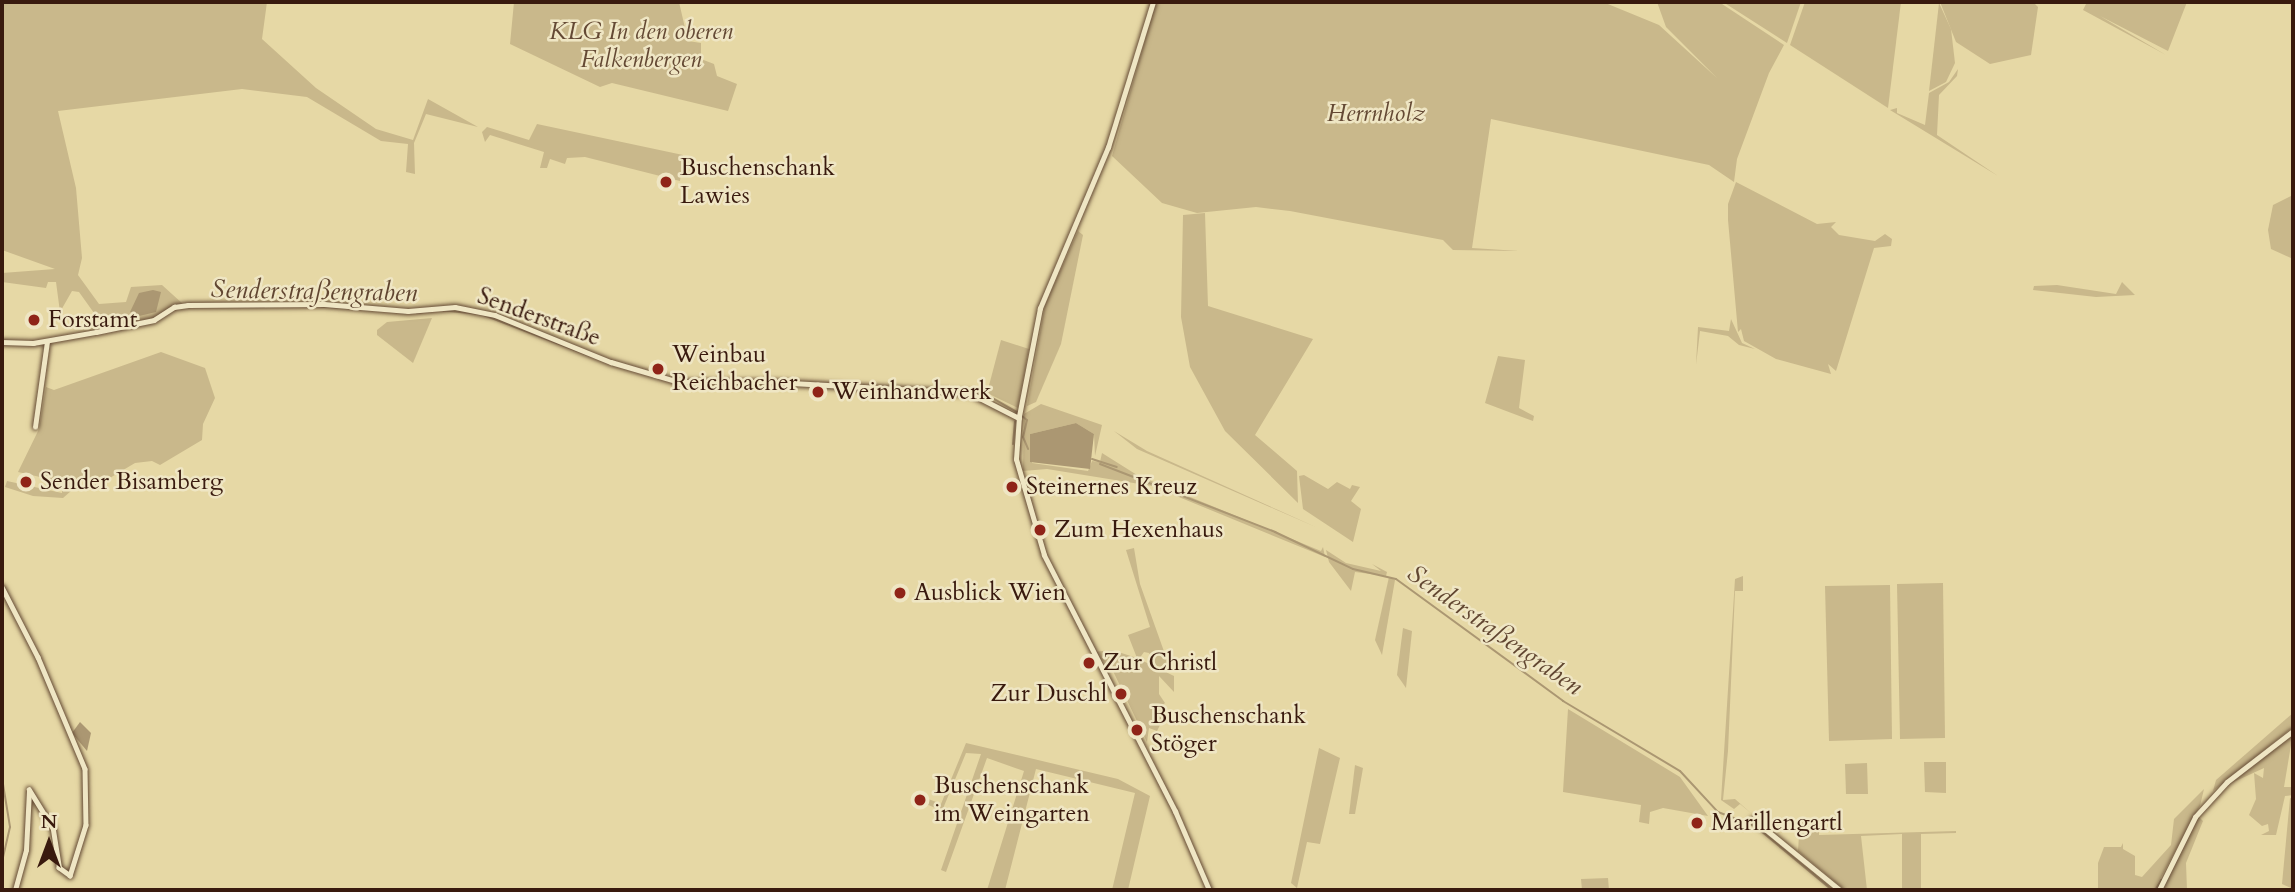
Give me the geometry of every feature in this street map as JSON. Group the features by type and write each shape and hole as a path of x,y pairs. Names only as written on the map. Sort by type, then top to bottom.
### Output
{"street":[{"path":"1153,2 1108,148 1040,308 1020,415 1016,461 1044,555 1175,811 1209,890"},
{"name":"Senderstraße","path":"2,342 47,341 154,320 174,307 188,305 324,304 408,311 455,307 495,316 599,357 679,382 774,382 970,394 1020,415"},
{"path":"35,427 47,341"},
{"path":"2,587 38,657 85,769 86,825 70,876 60,868 53,829 29,790 26,850 15,890"},
{"path":"2159,890 2195,817 2227,782 2293,731"},
{"path":"1753,819 1840,890"}],"green space":[{"path":"2,2 267,2 262,39 316,88 376,129 413,140 428,99 478,127 426,114 414,143 415,174 406,172 408,144 381,141 307,97 242,89 58,111 76,188 82,258 78,275 99,304 126,302 131,287 162,285 183,304 153,318 104,327 79,292 72,291 60,312 56,282 48,282 46,288 2,282 2,273 55,269 2,250"},
{"name":"KLG In den oberen Falkenbergen","path":"514,2 679,2 688,41 701,43 701,59 714,64 717,76 737,84 728,111 612,83 600,87 510,44"},
{"name":"Herrnholz","path":"1156,2 1603,2 1659,25 1717,78 1666,27 1657,2 1719,2 1784,45 1769,73 1737,159 1734,182 1709,165 1491,119 1472,248 1519,251 1453,250 1443,240 1290,211 1256,207 1197,213 1162,203 1112,156"},
{"path":"1723,2 1801,2 1787,43"},
{"path":"1805,2 1901,2 1888,108 1790,45"},
{"path":"1940,2 2033,2 2038,7 2031,55 1990,64 1956,42"},
{"path":"2087,2 2187,2 2168,51 2100,16 2166,55 2083,10"},
{"path":"1939,3 1951,29 1955,63 1946,82 1929,91"},
{"path":"1958,69 1957,76 1939,95 1937,135 1998,176 1890,110 1897,108 1897,113 1925,125 1929,93 1949,82"},
{"path":"537,124 683,155 680,181 585,157 567,158 565,164 550,159 547,168 540,168 544,152 490,135 485,142 482,132 487,127 529,140"},
{"path":"1736,182 1817,224 1836,222 1831,227 1839,235 1875,241 1885,234 1892,239 1891,246 1874,248 1836,371 1828,364 1831,374 1776,359 1744,341 1741,329 1738,332 1728,220 1728,204"},
{"path":"2293,195 2293,259 2271,249 2268,230 2273,205"},
{"path":"1205,213 1208,306 1313,339 1255,435 1297,471 1298,503 1225,431 1190,367 1181,317 1183,215"},
{"path":"1078,231 1083,235 1061,344 1036,402 1027,406 1045,305"},
{"path":"2122,282 2135,295 2096,297 2033,290 2034,286 2057,285 2116,294"},
{"path":"432,318 413,363 377,335 377,330 387,322"},
{"path":"1731,319 1742,343 1755,349 1739,345 1728,336 1700,331 1696,365 1698,327 1729,331"},
{"path":"1001,340 1029,349 1018,408 987,393"},
{"path":"161,352 205,368 215,398 203,424 202,440 160,465 152,461 135,463 93,488 89,477 70,481 71,491 63,498 33,496 5,487 7,481 62,493 62,482 18,472 39,429 46,387 54,390"},
{"path":"1498,356 1525,360 1519,408 1534,416 1533,421 1485,403"},
{"path":"1041,404 1102,425 1095,456 1094,434 1076,423 1030,434 1032,463 1088,471 1092,461 1100,462 1102,453 1137,475 1321,551 1323,547 1325,557 1152,486 1047,469 1023,471 1024,414"},
{"path":"1114,431 1147,451 1318,528 1137,449"},
{"path":"1304,475 1328,489 1337,482 1350,489 1352,485 1360,487 1351,501 1361,509 1353,542 1303,509 1299,476"},
{"path":"1134,548 1140,584 1171,671 1155,665 1149,653 1144,652 1139,659 1174,676 1174,692 1159,676 1159,694 1165,703 1158,709 1164,717 1157,731 1149,728 1147,742 1113,671 1094,652 1112,650 1137,658 1128,635 1150,627 1126,550"},
{"path":"1326,550 1346,563 1381,571 1372,564 1387,572 1386,576 1355,572 1351,591 1329,562"},
{"path":"1743,576 1743,591 1735,591 1728,751 1723,800 1735,799 1752,814 1740,804 1734,809 1721,800 1735,579"},
{"path":"1389,577 1395,580 1382,655 1375,640"},
{"path":"1943,583 1945,738 1900,739 1897,584"},
{"path":"1890,585 1892,739 1829,741 1825,586"},
{"path":"1403,628 1412,631 1406,688 1397,675"},
{"path":"1568,709 1680,777 1708,816 1663,808 1650,812 1649,824 1639,822 1641,805 1563,792"},
{"path":"2293,713 2293,727 2213,791 2216,780"},
{"path":"2293,733 2284,787 2293,787 2293,795 2285,796 2276,835 2261,835 2269,831 2268,824 2262,826 2249,815 2256,799 2254,773 2263,778 2264,768 2225,786"},
{"path":"966,743 1118,779 1150,796 1128,890 1112,890 1135,793 1036,769 1005,890 987,890 1024,771 987,758 946,872 941,870 981,754 966,753 942,811 924,803 926,798 941,804"},
{"path":"1319,748 1340,758 1320,844 1307,842 1297,888 1291,883"},
{"path":"1924,762 1946,762 1946,793 1925,792"},
{"path":"1867,763 1868,794 1846,794 1845,764"},
{"path":"1355,765 1363,768 1355,814 1349,814"},
{"path":"2204,789 2200,806 2154,890 2098,890 2098,863 2104,847 2121,847 2123,843 2123,849 2135,856 2135,875 2142,877 2171,845 2174,819"},
{"path":"2290,798 2293,799 2293,889 2282,884"},
{"path":"2198,816 2203,821 2186,863 2187,890 2162,890"},
{"path":"1819,818 1819,835 1956,833 1921,834 1921,890 1902,890 1902,834 1861,836 1867,890 1845,890 1798,851 1800,819"},
{"path":"1608,878 1609,890 1582,890 1581,879"}],"shaded area":[{"path":"153,290 161,292 156,312 139,316 130,312 139,293"},
{"path":"1076,423 1094,434 1090,469 1030,462 1030,434"},
{"path":"80,722 91,733 87,751 72,733"}],"waterway":[{"name":"Senderstraßengraben","path":"315,306 345,308"},
{"name":"Senderstraßengraben","path":"196,307 264,307"},
{"name":"Senderstraßengraben","path":"439,310 481,314 593,357"},
{"name":"Senderstraßengraben","path":"385,311 404,313"},
{"name":"Senderstraßengraben","path":"417,313 432,311"},
{"name":"Senderstraßengraben","path":"754,380 779,380"},
{"name":"Senderstraßengraben","path":"940,389 982,392 1017,412"},
{"name":"Senderstraßengraben","path":"1021,415 1027,420 1023,437 1028,449"},
{"path":"1013,444 1015,422"},
{"name":"Senderstraßengraben","path":"1092,459 1117,467"},
{"name":"Senderstraßengraben","path":"1100,464 1275,532 1353,569 1396,579 1563,701 1680,771 1718,812 1755,826 1832,890"},
{"path":"2,778 10,827 2,861"},
{"path":"2155,890 2161,880"}],"place":[{"name":"Buschenschank Lawies","path":"666,182"},
{"name":"Forstamt","path":"34,320"},
{"name":"Weinbau Reichbacher","path":"658,369"},
{"name":"Weinhandwerk","path":"818,392"},
{"name":"Sender Bisamberg","path":"26,482"},
{"name":"Steinernes Kreuz","path":"1012,487"},
{"name":"Zum Hexenhaus","path":"1040,530"},
{"name":"Ausblick Wien","path":"900,593"},
{"name":"Zur Christl","path":"1089,663"},
{"name":"Zur Duschl","path":"1121,694"},
{"name":"Buschenschank Stöger","path":"1137,730"},
{"name":"Buschenschank im Weingarten","path":"920,800"},
{"name":"Marillengartl","path":"1697,823"}]}
